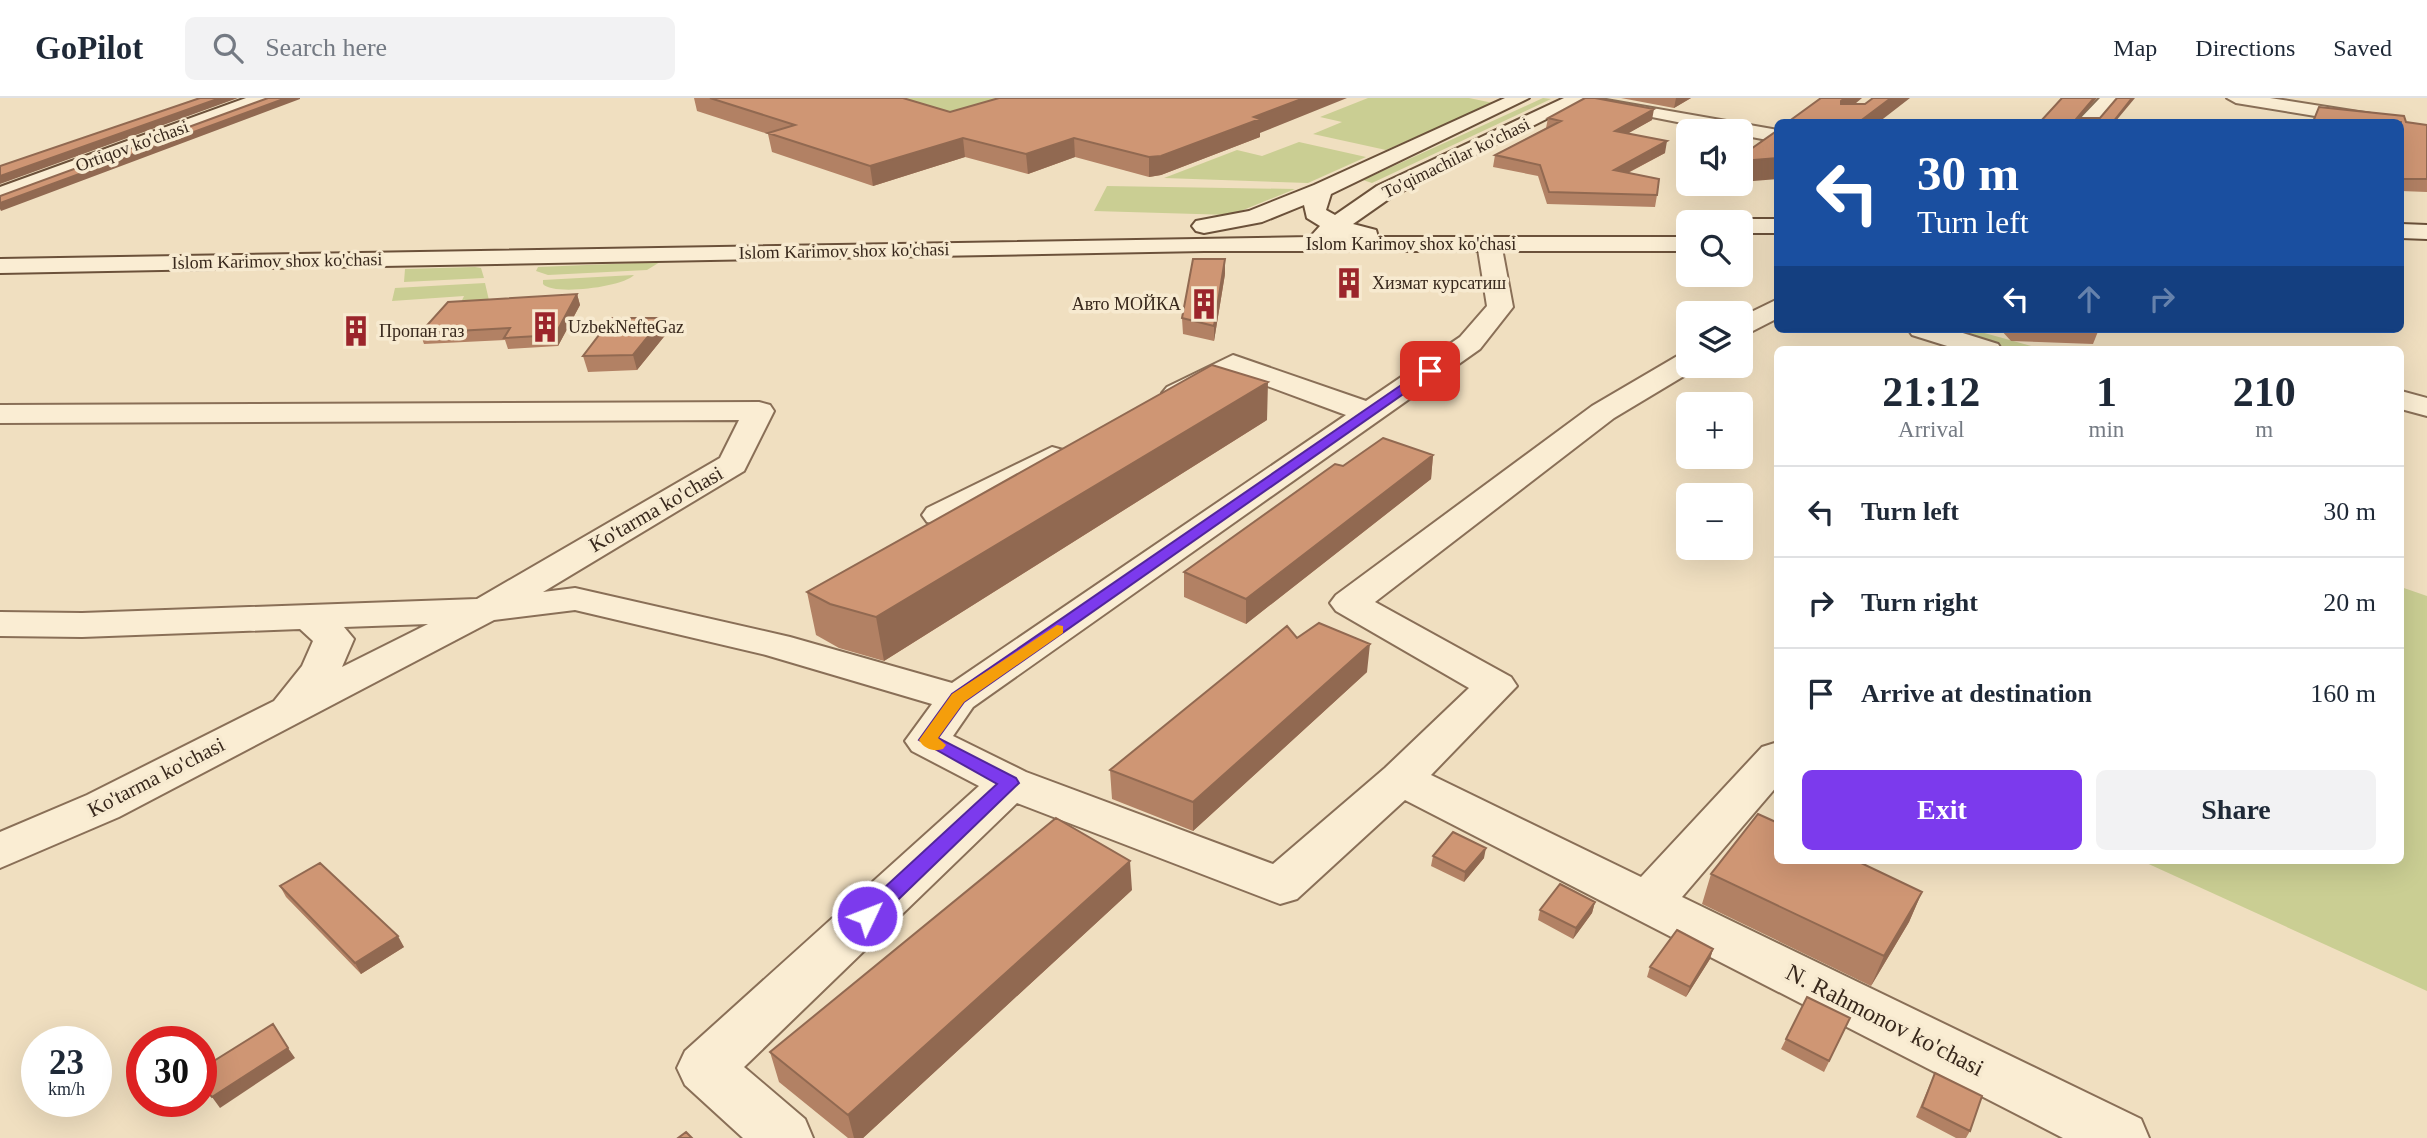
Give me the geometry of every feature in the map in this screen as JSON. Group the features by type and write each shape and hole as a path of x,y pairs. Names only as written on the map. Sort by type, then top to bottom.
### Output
{"street":[{"name":"Ortiqov ko'chasi","path":"0,194 263,98"},
{"name":"To'qimachilar ko'chasi","path":"1187,228 1254,217 1322,190 1520,98"},
{"name":"To'qimachilar ko'chasi","path":"1275,244 1312,239 1338,227 1579,98"},
{"path":"1579,98 1774,135"},
{"path":"2089,119 2109,98"},
{"path":"2236,98 2352,119"},
{"path":"1322,190 1314,207 1315,213 1338,227 1415,232 1451,226"},
{"name":"Islom Karimov shox ko'chasi","path":"0,248 1187,228 1676,226"},
{"path":"1753,226 1774,226"},
{"path":"2404,231 2427,232"},
{"name":"Islom Karimov shox ko'chasi","path":"0,266 1275,244 1415,232 1489,243 1676,244"},
{"path":"1489,243 1500,307 1471,343 958,698 928,740 1010,783 1280,886 1401,779 1496,686 1349,603 1603,412 1676,368"},
{"path":"1753,244 1774,244"},
{"path":"2404,248 2427,248"},
{"path":"1753,322 1774,309"},
{"path":"1935,333 1975,346"},
{"path":"1147,408 1233,364 1370,413"},
{"path":"2404,401 2427,407"},
{"name":"Ko'tarma ko'chasi","path":"0,414 759,411 733,464 485,610 103,806 0,851"},
{"path":"939,514 1074,446"},
{"path":"0,624 82,625 485,610 575,599 776,645 958,698"},
{"path":"281,713 320,671 334,639 310,617"},
{"path":"1650,901 1774,762"},
{"name":"N. Rahmonov ko'chasi","path":"1401,779 2120,1138"},
{"path":"783,1138 705,1068 1010,783"}],"green space":[{"path":"897,98 1061,98 965,117"},
{"path":"1368,98 1469,98 1493,103 1386,150 1313,134 1342,122 1320,117"},
{"path":"1543,98 1551,99 1372,183 1363,180"},
{"path":"1299,142 1366,157 1308,183 1164,178 1237,150 1262,156"},
{"path":"1107,186 1295,189 1231,215 1094,211"},
{"path":"660,262 647,270 548,275 536,271 538,267"},
{"path":"481,268 484,278 404,282 405,269"},
{"path":"634,275 617,283 573,290 549,288 543,284 543,280"},
{"path":"485,283 491,309 457,311 464,296 392,301 395,288"},
{"path":"1960,333 1984,333 2031,346 2003,346"},
{"path":"2404,588 2427,596 2427,991 2149,864 2404,864"}],"building":[{"path":"200,98 220,98 0,176 0,166"},
{"path":"268,98 286,98 0,203 0,196"},
{"path":"710,98 903,98 950,112 999,98 1304,98 1254,117 1260,119 1161,156 1149,157 1074,138 1026,154 963,138 870,166 768,133 795,125"},
{"path":"1585,98 1654,109 1615,131 1667,141 1614,170 1659,179 1657,195 1549,192 1540,165 1495,155 1561,121 1548,118"},
{"path":"1821,98 1845,98 1841,104 1865,104 1873,98 1891,98 1863,119 1792,119"},
{"path":"2062,98 2094,98 2077,118 2100,118 2117,98 2132,98 2115,119 2043,119"},
{"path":"2319,107 2404,116 2406,122 2427,125 2427,179 2404,179 2404,119 2314,119"},
{"path":"1774,133 1774,158 1753,160 1753,148"},
{"name":"Авто МОЙКА","path":"1193,259 1225,259 1214,326 1182,318"},
{"path":"577,294 555,335 504,338 510,328 420,333 448,302"},
{"path":"612,318 663,318 633,355 583,356"},
{"path":"1212,365 1268,382 876,617 830,604 807,592"},
{"path":"1383,438 1433,455 1246,599 1184,572 1335,464 1343,466"},
{"path":"1319,623 1370,644 1193,802 1110,770 1287,626 1297,638"},
{"path":"1758,814 1774,821 1774,864 1863,864 1922,892 1884,956 1711,874"},
{"path":"1056,818 1130,861 848,1115 770,1052"},
{"path":"1453,832 1486,848 1465,872 1433,856"},
{"path":"320,863 398,936 355,963 280,886"},
{"path":"1560,884 1595,902 1576,928 1540,910"},
{"path":"1677,930 1713,949 1690,987 1650,967"},
{"path":"1807,997 1850,1018 1829,1061 1786,1039"},
{"path":"273,1024 288,1048 217,1094 217,1059"},
{"path":"1935,1073 1982,1096 1970,1131 1922,1107"},
{"path":"686,1132 692,1138 678,1138"}],"slow traffic":[{"path":"937,745 928,740 958,698 1057,630"}],"place":[{"name":"Хизмат курсатиш","path":"1349,283"},
{"name":"Авто МОЙКА","path":"1204,304"},
{"name":"UzbekNefteGaz","path":"545,327"},
{"name":"Пропан газ","path":"356,331"}],"route":[{"path":"867,916 1010,783 928,740 958,698 1430,371"}]}
